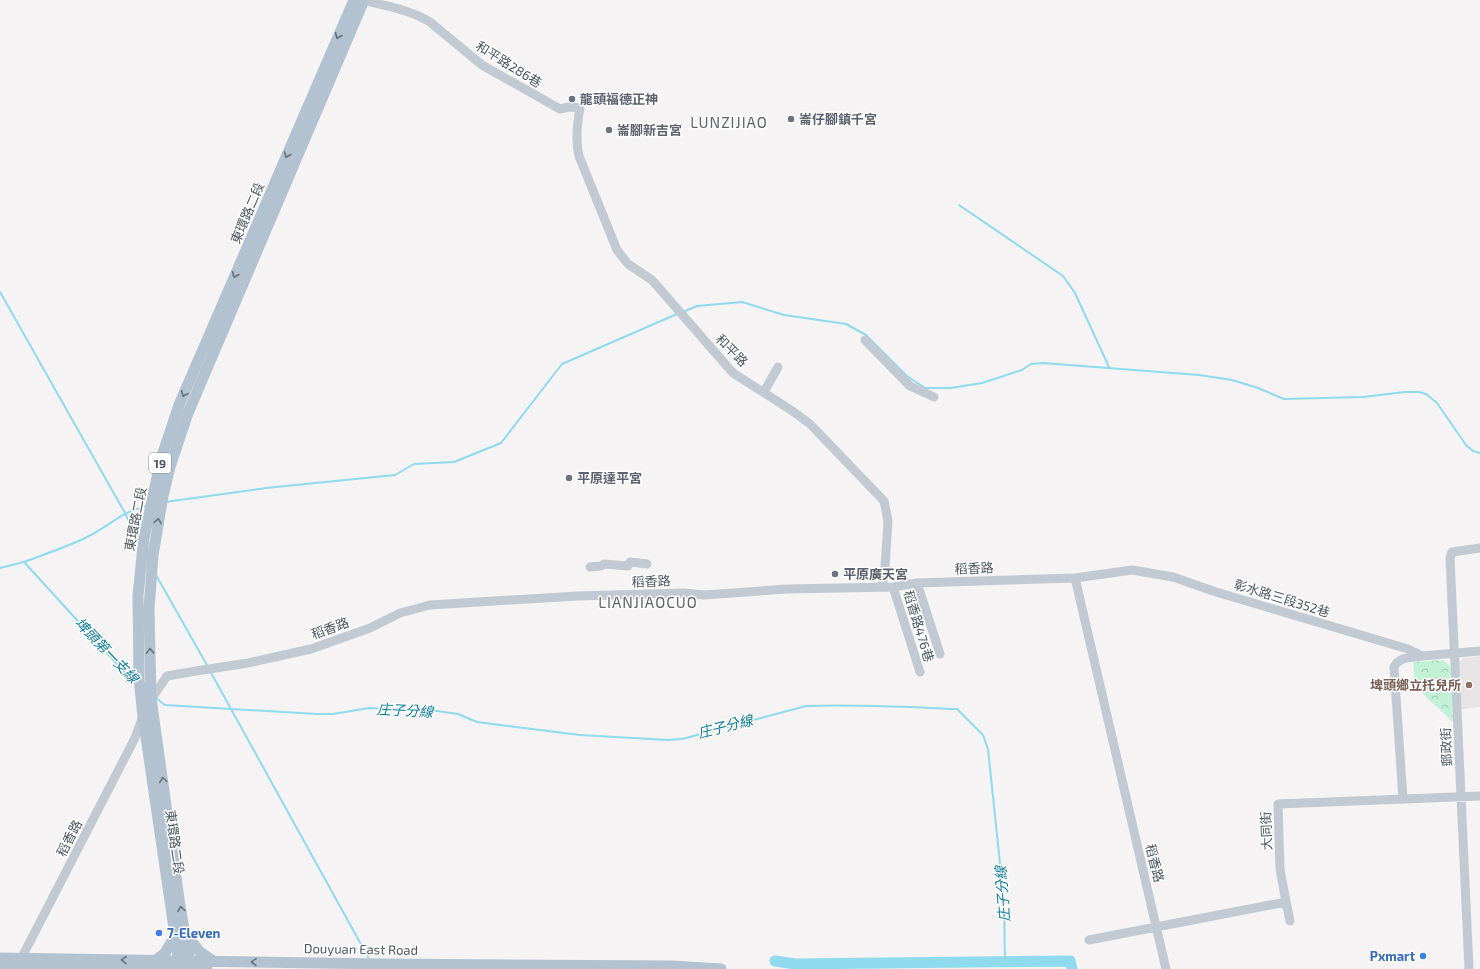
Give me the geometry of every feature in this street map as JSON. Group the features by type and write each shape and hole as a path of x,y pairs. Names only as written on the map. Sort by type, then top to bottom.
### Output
{"main road":[{"name":"東環路二段","path":"185,966 143,717 139,678 138,596 144,538 161,459 179,405 354,0"},
{"name":"東環路二段","path":"180,935 151,698 148,609 156,532 170,467 188,413 364,0"},
{"path":"159,966 165,953 180,935 199,951 211,965"},
{"name":"Douyuan East Road","path":"0,958 159,966"},
{"name":"Douyuan East Road","path":"0,967 211,965 671,966 721,969"}],"street":[{"name":"和平路286巷","path":"364,0 397,8 424,18 482,65 560,109 569,107 580,108"},
{"name":"和平路","path":"580,108 577,123 577,148 579,156 617,250 628,264 652,280 733,373 764,392 810,424 884,501 888,521 886,567 882,587"},
{"path":"865,340 910,386 934,397"},
{"path":"764,392 778,367"},
{"name":"郵政街","path":"1469,969 1450,558 1452,552 1480,548"},
{"path":"590,567 601,566 604,564 628,566 630,562 647,564"},
{"name":"彰水路三段352巷","path":"1075,578 1132,570 1174,577 1216,592 1408,649 1422,656 1480,651"},
{"name":"稻香路","path":"12,968 22,958 135,738 151,698 167,676 196,670 248,663 311,649 370,628 400,613 430,605 577,596 684,592 704,595 787,589 893,587 917,583 1075,578 1166,969"},
{"path":"917,583 940,654"},
{"name":"稻香路476巷","path":"893,587 920,672"},
{"path":"1403,799 1394,667 1397,661 1401,659 1422,656"},
{"name":"大同街","path":"1286,902 1280,869 1278,804 1480,796"},
{"path":"1089,940 1286,902 1290,921"}],"shaded area":[{"name":"埤頭鄉立托兒所","path":"1480,656 1480,707 1461,709 1457,663 1463,658"}],"green space":[{"path":"1443,660 1450,666 1453,722 1423,694 1415,682 1413,662"}],"waterway":[{"path":"959,205 1063,276 1075,293 1109,367"},
{"path":"0,292 125,513 139,543"},
{"path":"683,312 697,306 742,302 784,315 846,324 866,335 907,376 925,388 951,388 982,383 1022,370 1031,364 1043,363 1199,375 1232,380 1258,388 1284,399 1363,397 1405,392 1419,392 1426,394 1437,403 1466,445 1473,451 1480,453"},
{"path":"165,502 266,488 395,475 414,464 454,462 501,443 562,364 677,314"},
{"path":"24,562 79,541 129,512 147,506"},
{"name":"埤頭第一支線","path":"0,568 24,562 128,676 136,682"},
{"path":"156,575 208,667"},
{"path":"210,671 368,957"},
{"name":"庄子分線","path":"156,698 165,705 317,714 333,714 369,708 437,711 458,714 477,722 580,735 668,740 682,739 806,706 825,705 957,709 983,735 988,749 1004,902 1005,962"},
{"path":"775,961 795,964 1070,961 1072,969"}],"place":[{"name":"龍頭福德正神","path":"572,99"},
{"name":"崙仔腳鎮千宮","path":"791,119"},
{"name":"崙腳新吉宮","path":"609,130"},
{"name":"平原達平宮","path":"569,478"},
{"name":"平原廣天宮","path":"835,574"},
{"name":"埤頭鄉立托兒所","path":"1469,685"},
{"name":"7-Eleven","path":"159,933"},
{"name":"Pxmart","path":"1423,956"}],"district":[{"name":"LUNZIJIAO","path":"729,122"},
{"name":"LIANJIAOCUO","path":"648,602"}]}
